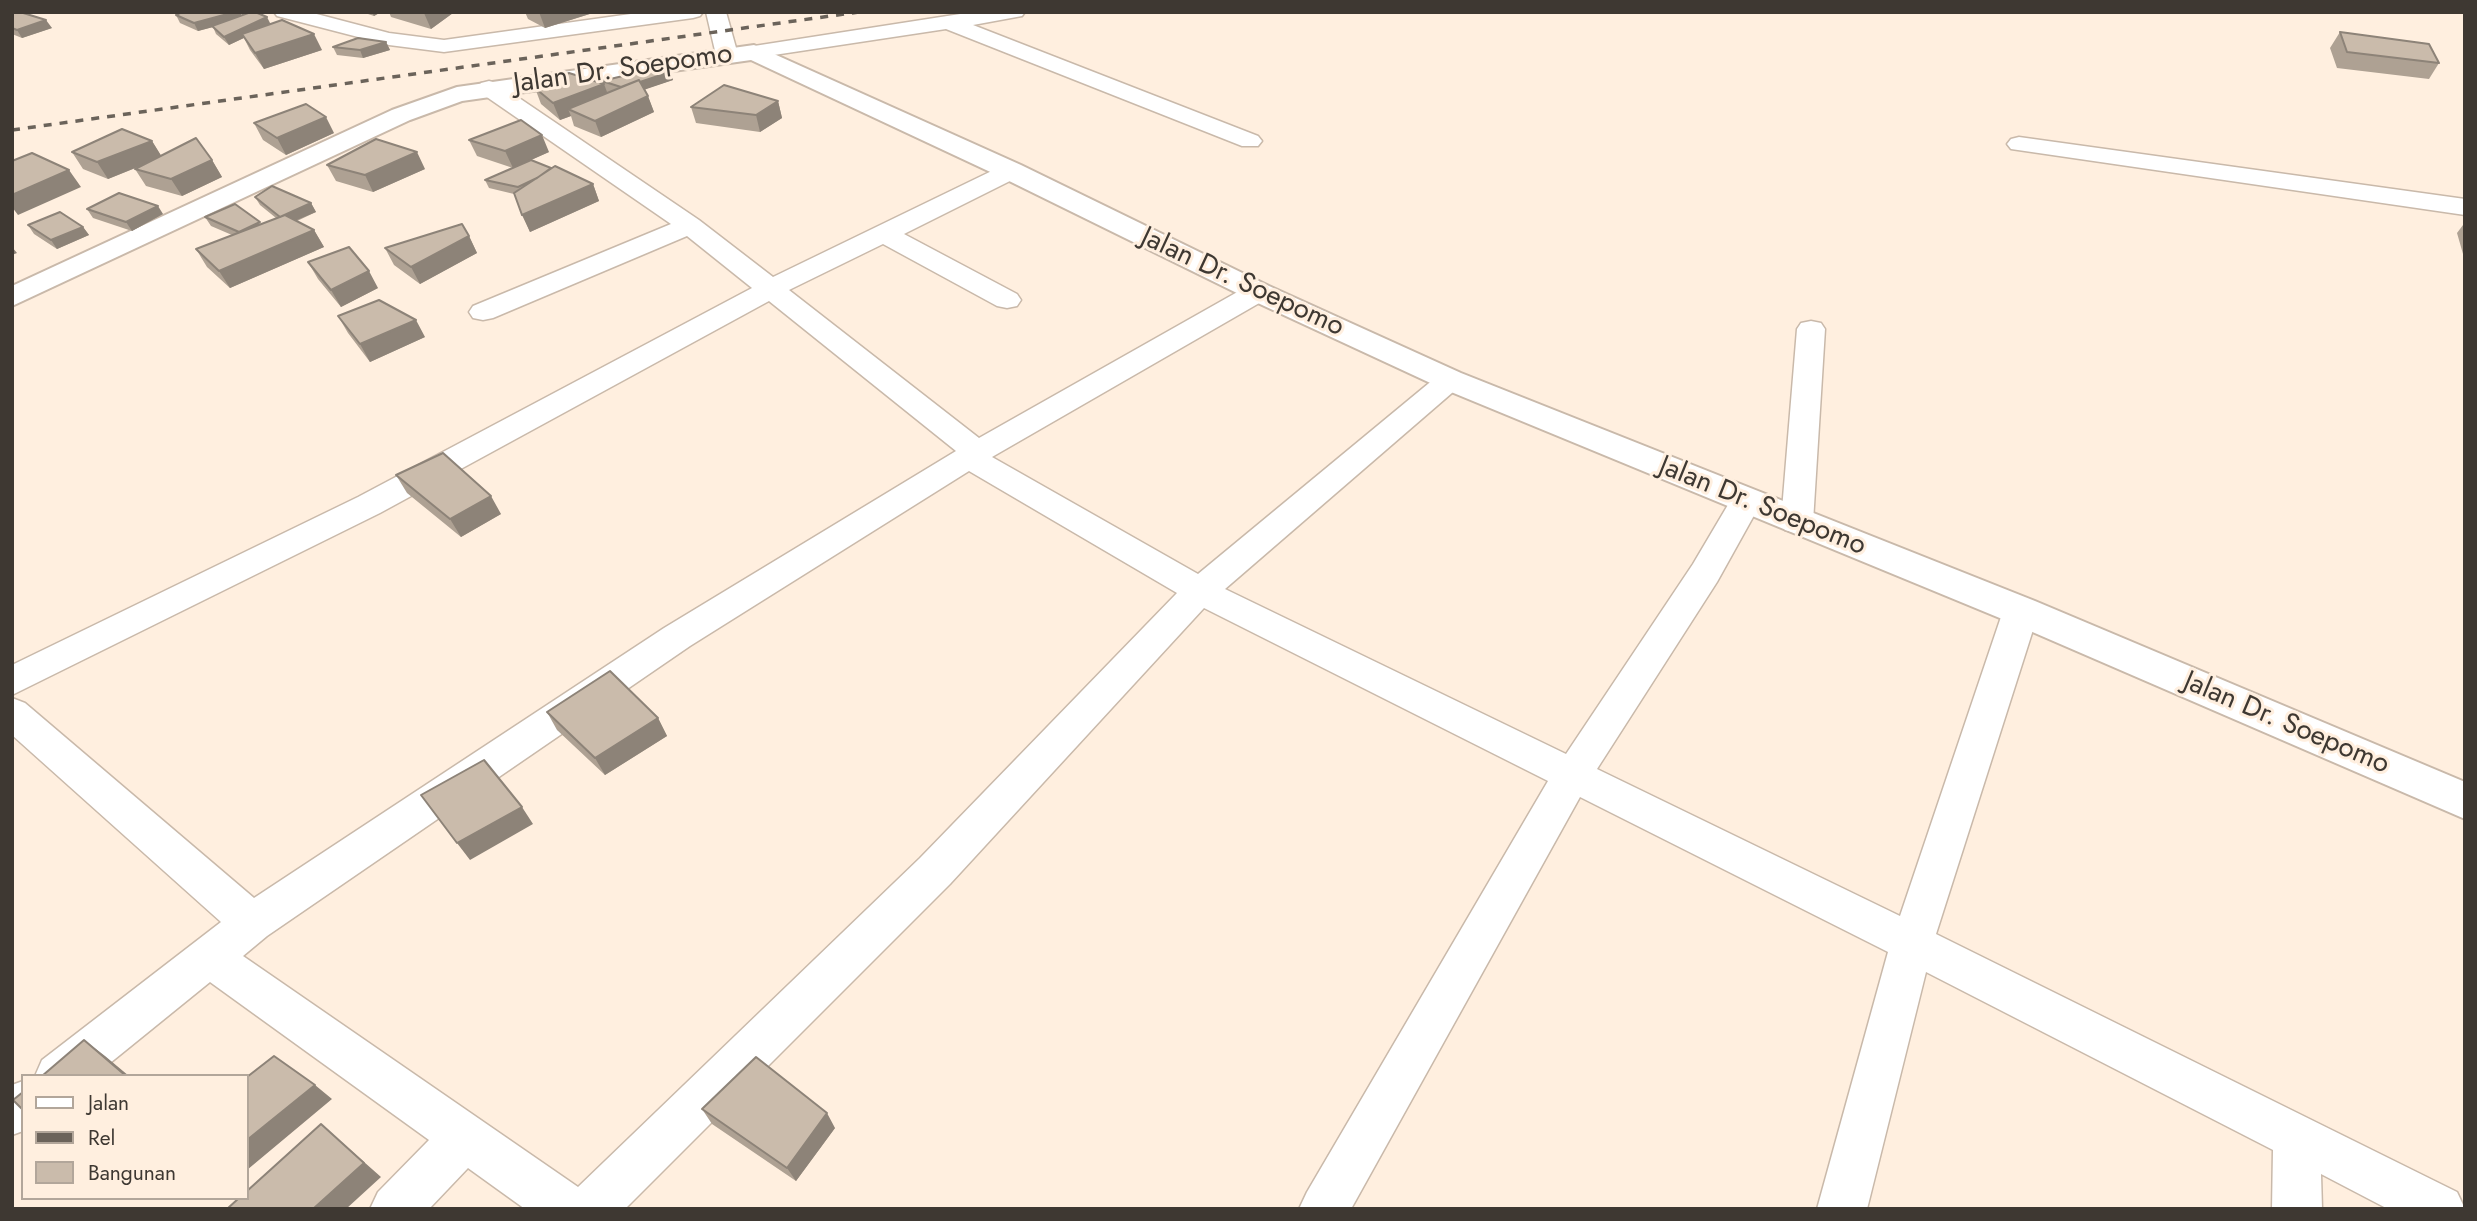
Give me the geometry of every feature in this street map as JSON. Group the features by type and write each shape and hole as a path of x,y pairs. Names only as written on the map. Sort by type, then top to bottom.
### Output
{"street":[{"path":"284,12 389,39 444,46 693,12"},
{"path":"716,12 740,54 1016,12"},
{"path":"948,22 1250,141"},
{"name":"Jalan Dr. Soepomo","path":"12,297 401,115 457,94 740,54 1011,171 1258,292 1450,380 2021,611 2465,801"},
{"path":"489,88 690,225 772,288 972,455 1200,592 1912,943 2440,1209"},
{"path":"2019,144 2465,207"},
{"path":"12,681 369,505 772,288 1011,171"},
{"path":"483,312 690,225"},
{"path":"885,234 1007,300"},
{"path":"61,1074 253,923 677,637 972,455 1258,292"},
{"path":"1797,522 1811,329"},
{"path":"590,1209 935,871 1200,592 1450,380"},
{"path":"1324,1209 1572,776 1705,573 1746,501"},
{"path":"1842,1209 1912,943 2021,611"},
{"path":"12,713 253,923"},
{"path":"210,957 567,1209"},
{"path":"394,1209 465,1137"},
{"path":"2297,1138 2297,1209"}],"building":[{"path":"12,12 46,20 17,30 12,28"},
{"path":"182,12 235,12 194,23 176,15"},
{"path":"251,12 267,17 224,37 212,26"},
{"path":"282,20 314,34 255,53 242,34"},
{"path":"2340,32 2429,44 2439,63 2347,52"},
{"path":"358,38 386,42 360,50 333,47"},
{"path":"656,68 670,72 621,87 602,81"},
{"path":"569,73 604,84 553,103 535,88"},
{"path":"639,80 648,96 595,121 568,109"},
{"path":"724,85 778,101 756,115 691,107"},
{"path":"306,104 326,117 277,138 254,123"},
{"path":"521,120 542,135 505,151 469,140"},
{"path":"122,129 152,141 97,162 72,152"},
{"path":"196,138 212,160 171,179 135,169"},
{"path":"376,139 417,152 365,175 327,165"},
{"path":"32,153 69,170 12,195 12,161"},
{"path":"531,160 551,168 518,187 485,180"},
{"path":"555,166 593,184 522,215 514,193"},
{"path":"272,186 311,203 280,217 255,197"},
{"path":"119,193 158,206 126,222 87,209"},
{"path":"235,204 260,222 239,232 205,217"},
{"path":"60,212 83,227 51,240 28,225"},
{"path":"285,215 314,230 219,271 196,249"},
{"path":"462,224 469,236 411,267 385,248"},
{"path":"349,247 369,271 331,290 308,262"},
{"path":"379,300 416,320 360,344 338,316"},
{"path":"443,453 491,496 450,519 396,475"},
{"path":"610,671 658,718 595,758 547,712"},
{"path":"484,760 522,807 457,843 421,795"},
{"path":"84,1040 124,1074 44,1074"},
{"path":"274,1056 315,1085 248,1139 248,1076"},
{"path":"756,1057 827,1113 787,1168 702,1109"},
{"path":"21,1094 21,1108 13,1100"},
{"path":"321,1124 364,1163 313,1209 227,1209 237,1200 248,1200 248,1190"}],"railway":[{"path":"12,130 859,12"}]}
